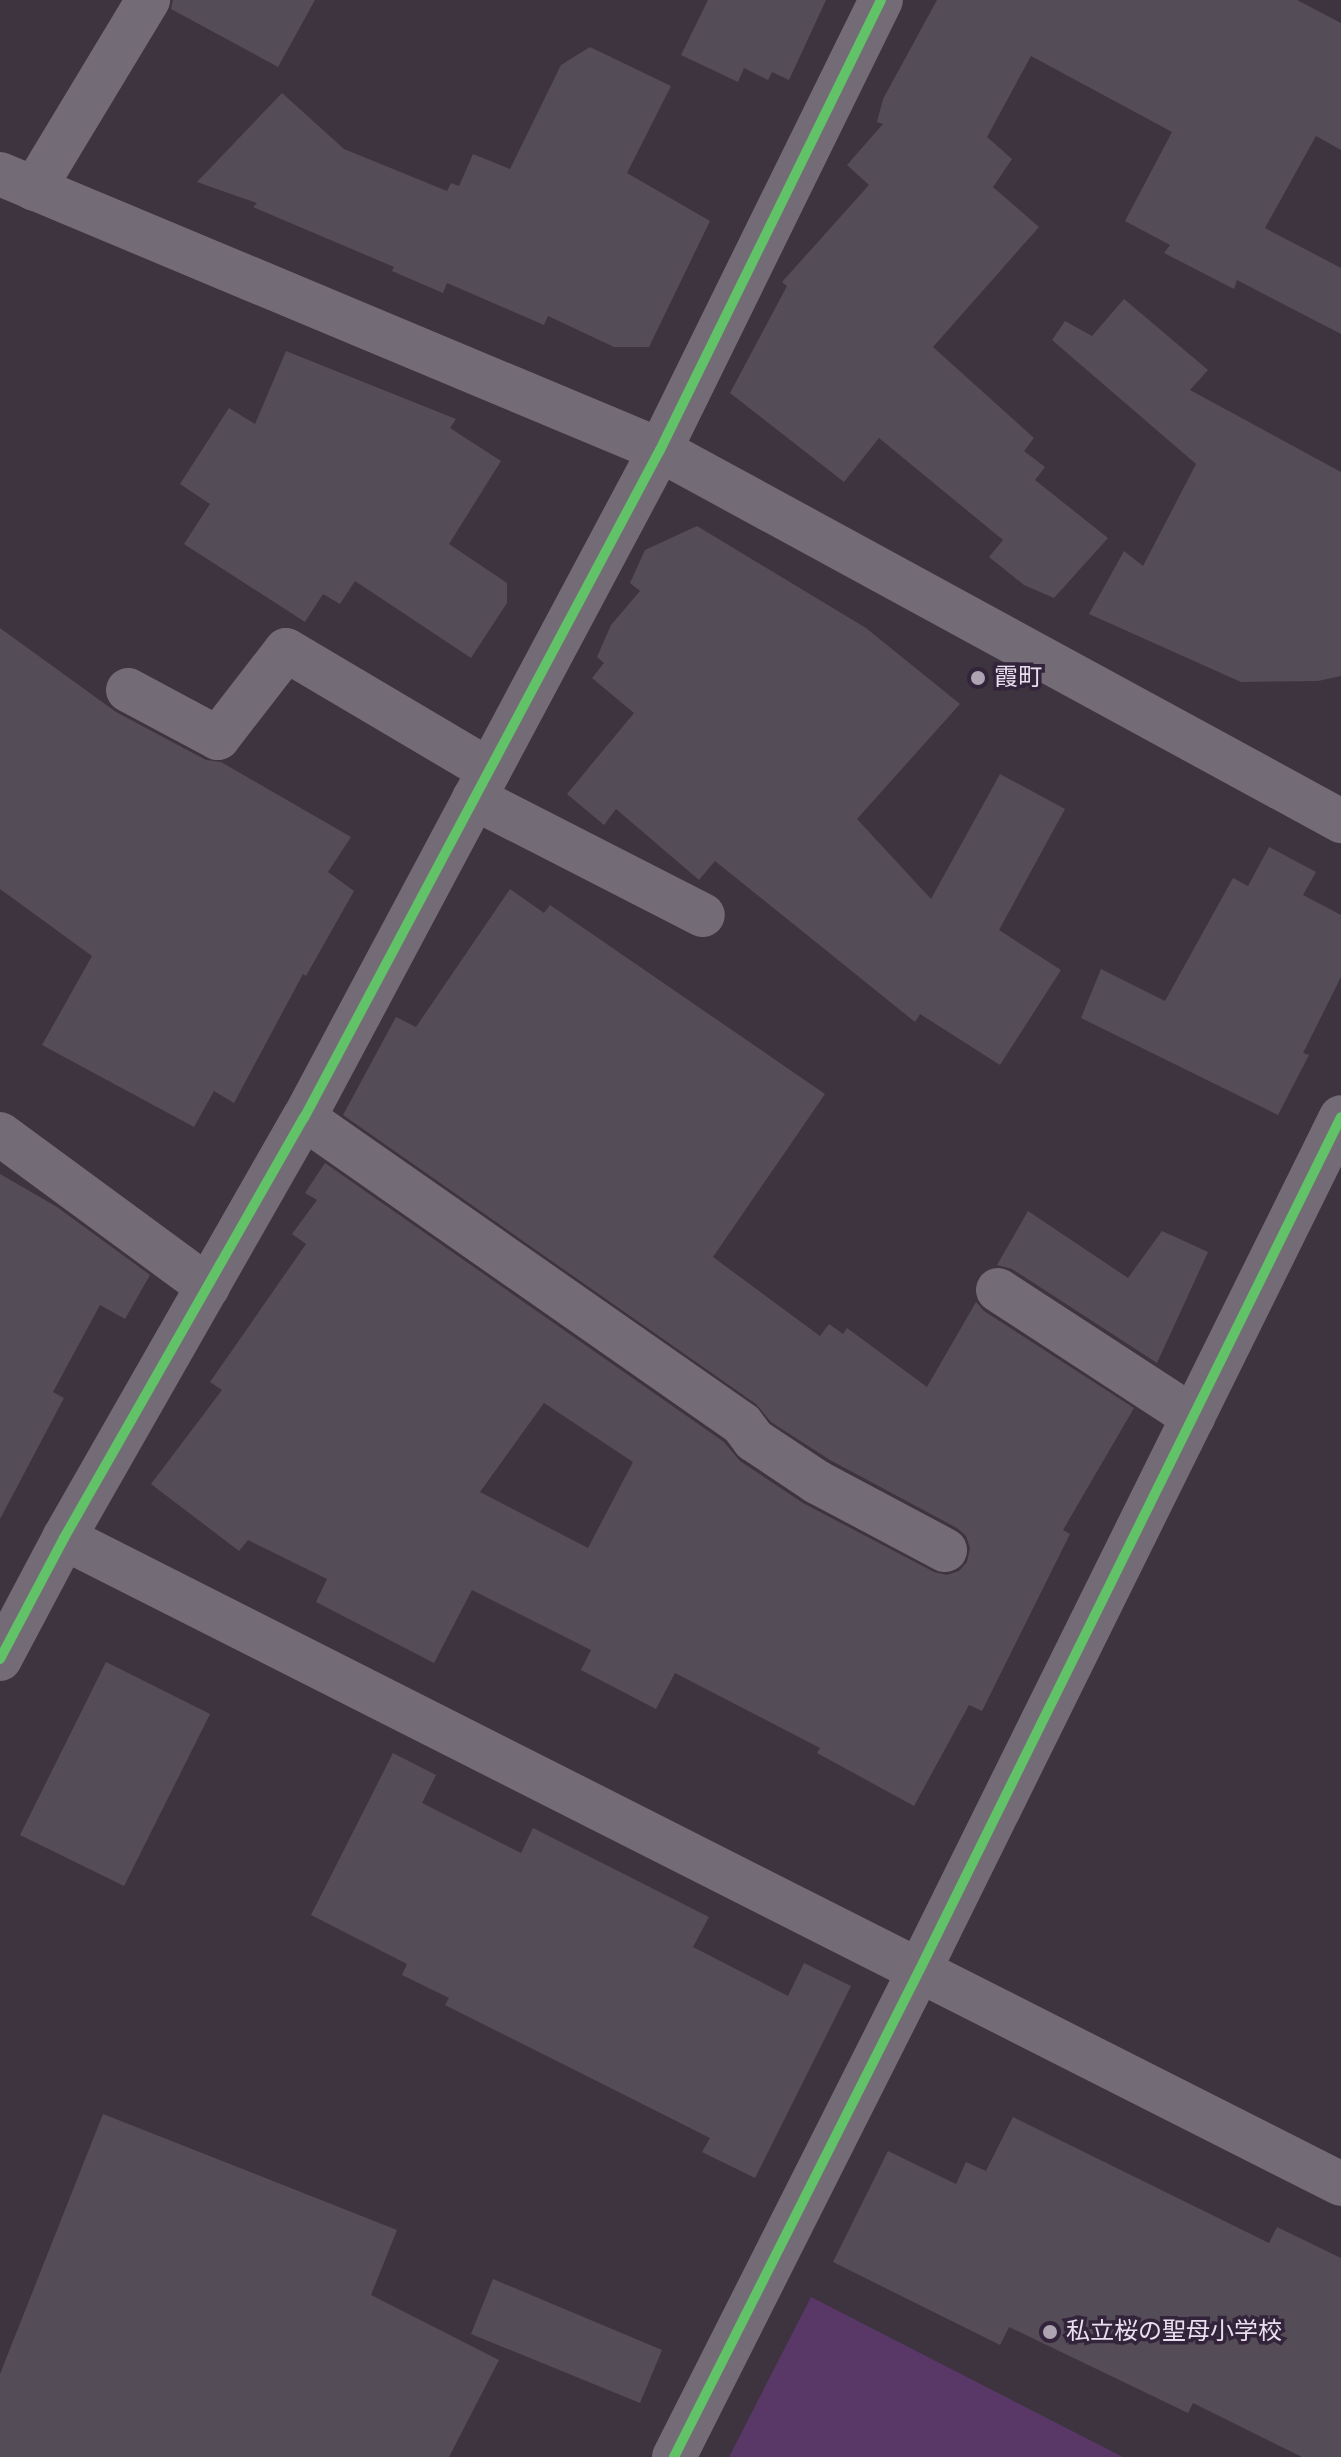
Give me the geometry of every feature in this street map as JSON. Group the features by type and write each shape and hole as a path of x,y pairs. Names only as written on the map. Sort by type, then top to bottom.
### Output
{"street":[{"path":"148,0 17,181 660,450 1341,821"},
{"path":"4,1642 304,1118 660,450 881,0"},
{"path":"128,690 218,738 286,650 482,784 703,915"},
{"path":"674,2457 920,1969 1341,1117"},
{"path":"304,1118 742,1424 754,1440 779,1457 817,1482 945,1550"},
{"path":"0,1134 208,1287"},
{"path":"998,1290 1193,1417"},
{"path":"64,1538 1341,2184"}],"shaded area":[{"path":"811,2297 1123,2457 729,2457"}],"building":[{"path":"173,0 315,0 278,67 171,9"},
{"path":"708,0 826,0 789,80 772,72 768,80 744,68 738,82 681,55"},
{"path":"937,0 1297,0 1341,23 1341,150 1316,136 1265,228 1341,268 1341,334 1237,280 1234,289 1164,253 1170,245 1125,221 1172,132 1031,56 987,137 1012,159 993,187 1039,227 933,347 1034,438 1024,451 1045,467 1035,480 1108,538 1054,598 1024,585 989,557 1003,540 879,438 844,482 730,393 787,286 782,282 869,185 847,165 883,124 877,122 883,99"},
{"path":"590,47 671,86 627,173 710,221 649,347 614,347 548,316 544,325 447,283 443,293 392,271 394,267 253,207 257,203 197,182 282,93 344,149 447,191 451,183 459,186 473,154 510,169 561,65"},
{"path":"1124,299 1208,370 1190,390 1341,472 1341,676 1318,681 1241,682 1089,614 1124,551 1143,566 1196,464 1052,340 1065,321 1092,336"},
{"path":"286,351 456,419 450,428 501,461 449,544 507,583 507,603 471,658 355,581 340,604 323,594 305,622 184,544 210,504 180,484 229,408 255,424"},
{"path":"697,526 866,628 960,704 857,819 931,899 1000,774 1065,809 999,930 1061,970 1000,1065 920,1014 915,1022 715,861 699,880 616,809 604,825 567,794 634,713 592,678 604,663 597,657 611,625 640,591 630,583 645,550"},
{"path":"0,628 116,712 206,760 221,762 351,837 328,872 354,891 306,976 303,974 234,1103 214,1091 194,1127 42,1045 92,956 0,889"},
{"path":"1269,847 1316,872 1303,895 1341,915 1341,977 1303,1053 1309,1055 1278,1115 1081,1018 1101,969 1165,1001 1233,878 1248,886"},
{"path":"510,889 544,913 550,905 825,1094 713,1257 820,1336 829,1324 843,1334 847,1328 927,1387 976,1302 984,1311 1134,1408 1063,1530 1070,1534 982,1711 969,1705 914,1806 817,1753 820,1748 675,1673 656,1709 581,1670 591,1650 472,1590 434,1663 316,1602 327,1579 248,1540 239,1551 151,1484 222,1390 210,1382 306,1244 292,1234 317,1200 305,1193 325,1163 724,1442 740,1461 803,1503 934,1572 947,1575 959,1571 967,1562 970,1548 966,1536 957,1528 830,1460 771,1422 756,1404 343,1115 396,1017 416,1027","holes":["544,1403 633,1462 588,1548 480,1492"]},
{"path":"0,1174 57,1207 150,1275 125,1319 100,1305 53,1392 64,1398 0,1519"},
{"path":"1028,1211 1128,1278 1162,1231 1208,1252 1157,1363 1012,1269 997,1265"},
{"path":"106,1662 210,1714 124,1886 20,1835"},
{"path":"393,1753 436,1775 422,1803 521,1853 533,1828 709,1917 693,1947 788,1996 804,1963 851,1986 755,2178 702,2152 710,2138 445,2005 449,1998 402,1975 407,1964 311,1915"},
{"path":"103,2114 397,2230 371,2295 499,2360 449,2457 0,2457 0,2374"},
{"path":"1013,2117 1269,2243 1277,2227 1341,2258 1341,2457 1302,2457 1193,2403 1188,2413 1009,2327 1000,2345 833,2262 888,2151 956,2184 966,2162 986,2171"},
{"path":"493,2279 662,2350 640,2403 471,2334"}],"cycle path":[{"path":"0,1659 64,1538 304,1118 660,450 881,0"},
{"path":"674,2457 920,1969 1341,1117"}],"place":[{"name":"霞町","path":"978,678"},
{"name":"私立桜の聖母小学校","path":"1050,2332"}]}
